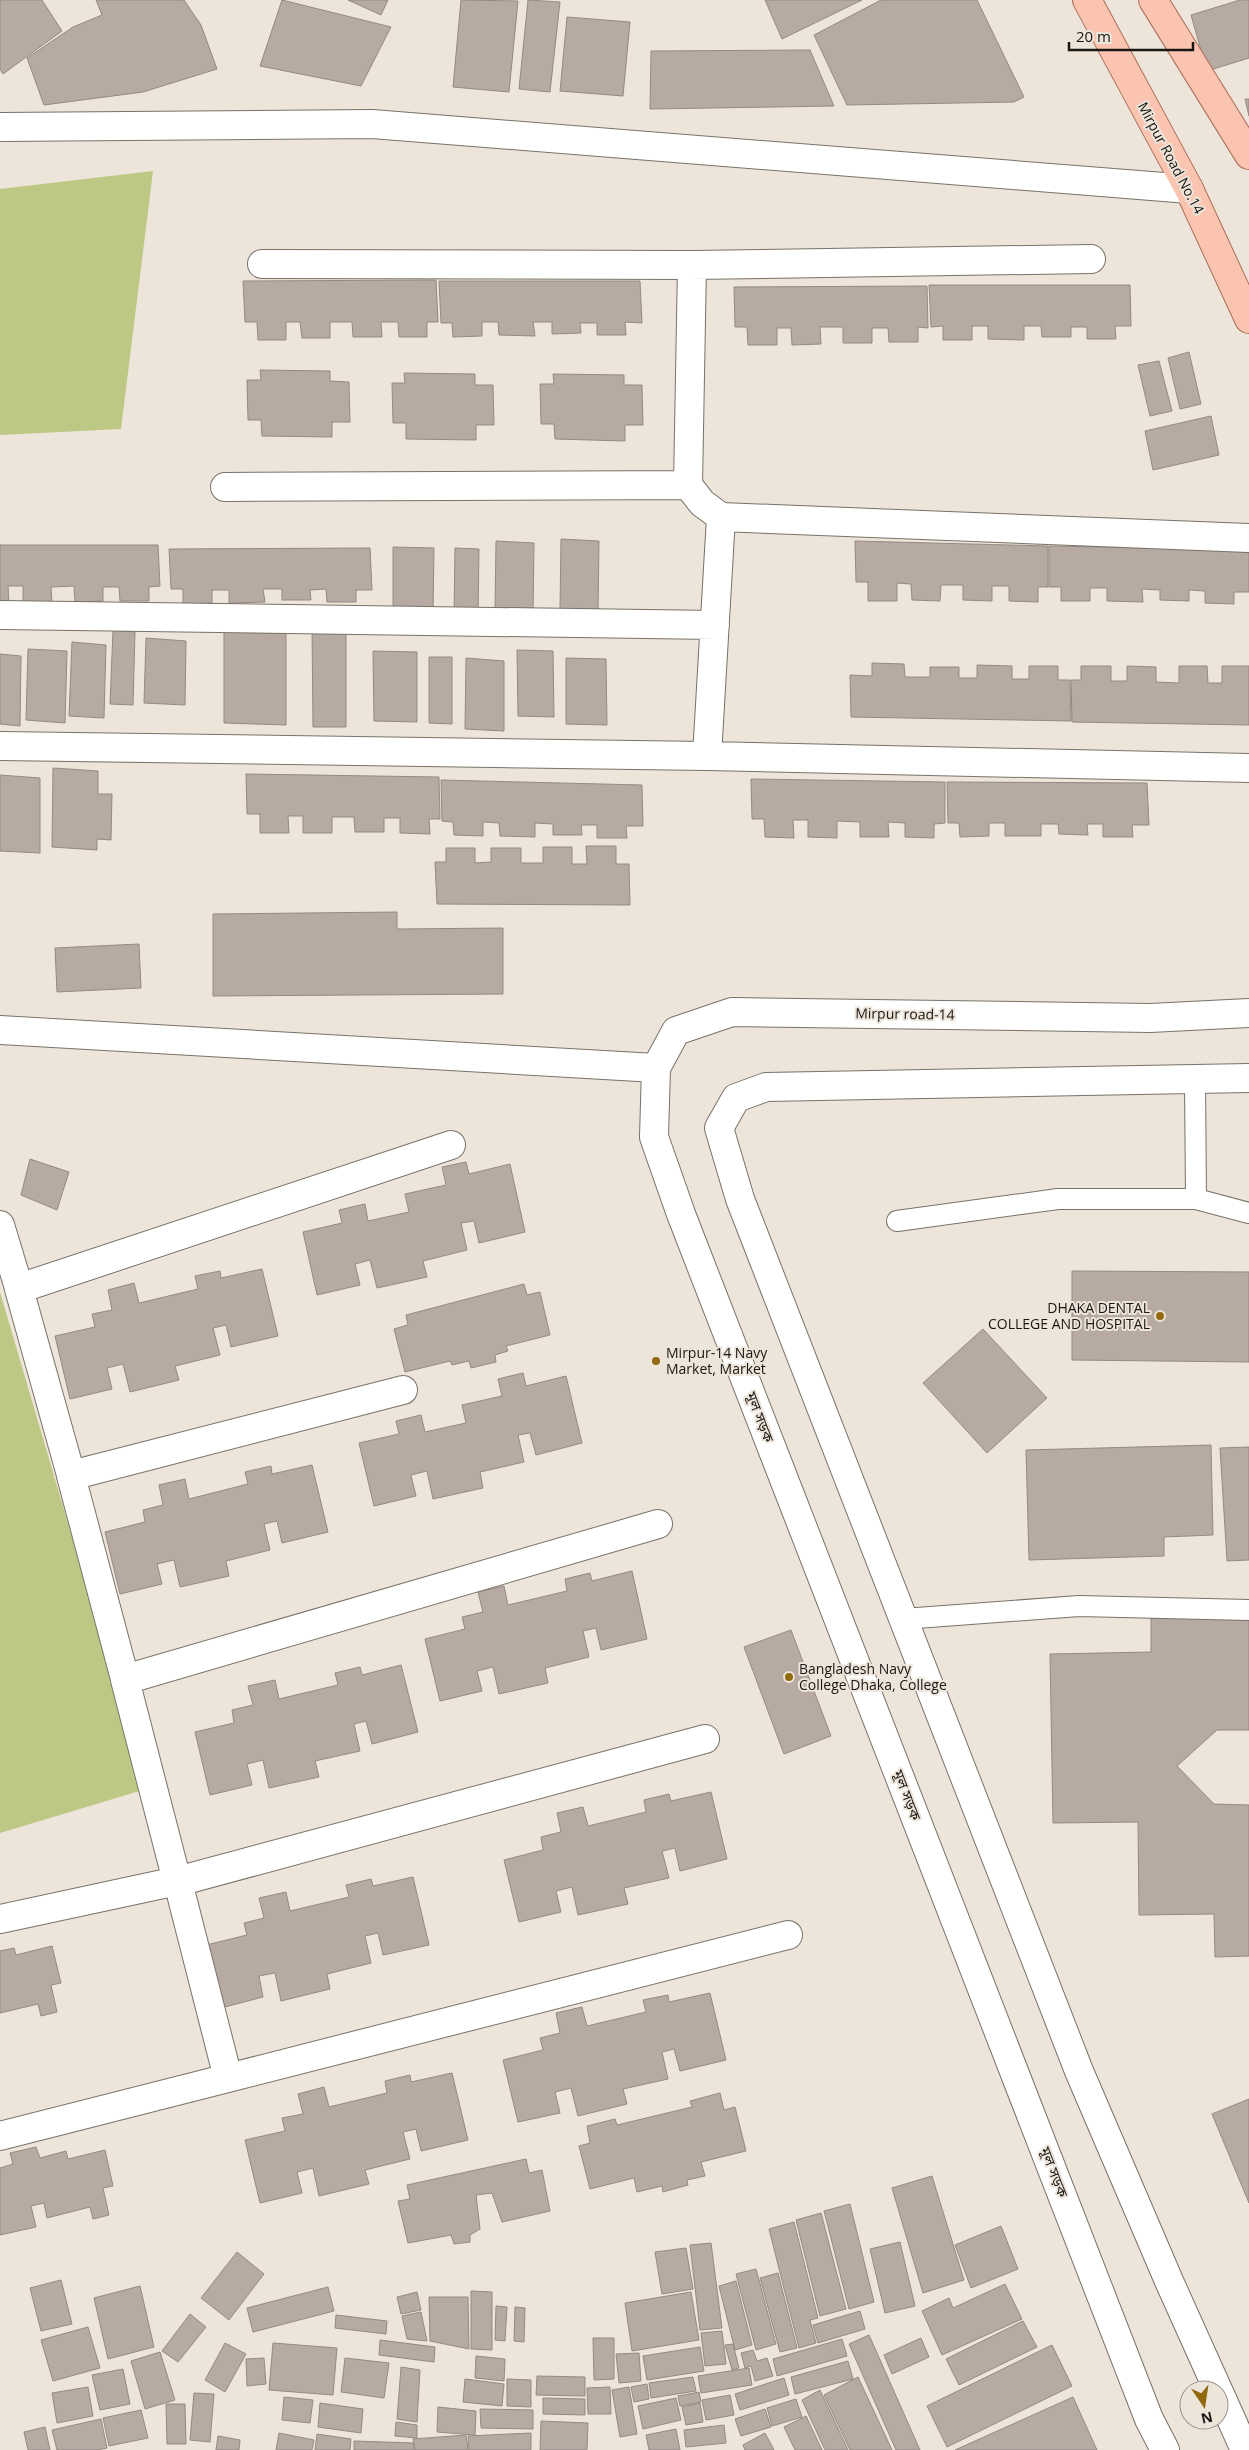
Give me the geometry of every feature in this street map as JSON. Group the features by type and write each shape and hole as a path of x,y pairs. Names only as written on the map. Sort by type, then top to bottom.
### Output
{"main road":[{"name":"Mirpur Road No.14","path":"1087,0 1189,189 1249,319"},
{"path":"1153,0 1249,155"}],"street":[{"path":"0,127 372,124 1189,189"},
{"path":"262,264 692,265 1091,259"},
{"path":"692,265 688,485 702,503 721,517 1249,538"},
{"path":"226,486 688,485"},
{"path":"707,756 721,517"},
{"path":"0,615 715,625"},
{"path":"0,746 707,756 1249,768"},
{"name":"Mirpur road-14","path":"654,1138 656,1068 676,1031 732,1012 1150,1018 1249,1013"},
{"path":"0,1030 656,1068"},
{"path":"1214,2380 1078,2070 740,1199 719,1128 736,1098 766,1087 1249,1078"},
{"name":"মূল সড়ক","path":"654,1138 684,1223 1149,2420 1165,2450"},
{"path":"0,1225 19,1288 442,1148 19,1289 71,1475 403,1390 71,1476 125,1679 654,1526"},
{"path":"178,1881 125,1680 620,1535"},
{"path":"0,1919 178,1881 681,1746 178,1882 228,2078"},
{"path":"0,2136 788,1935"},
{"path":"1229,2414 1245,2450"}],"lane":[{"path":"1194,1080 1196,1199"},
{"path":"897,1221 1058,1199 1196,1199 1249,1213"},
{"path":"903,1619 1078,1606 1249,1610"}],"green space":[{"path":"153,171 121,429 0,435 0,189"},
{"path":"0,1292 146,1789 0,1833"}],"building":[{"path":"0,0 42,0 62,31 3,74 0,69"},
{"path":"96,0 184,0 201,25 217,69 143,92 44,105 27,58 73,27 102,15"},
{"path":"282,0 391,27 361,86 260,66"},
{"path":"348,0 388,0 381,15"},
{"path":"461,0 518,1 509,92 453,87"},
{"path":"528,0 560,2 550,92 519,89"},
{"path":"765,0 862,0 782,39"},
{"path":"881,0 977,0 1024,97 1014,102 847,105 814,35"},
{"path":"1240,0 1249,0 1249,58 1207,71 1191,15"},
{"path":"567,17 630,22 623,96 560,91"},
{"path":"810,50 834,106 650,109 651,51"},
{"path":"1245,99 1249,99 1249,116"},
{"path":"436,280 438,322 427,322 427,337 399,337 398,322 381,322 382,337 353,337 352,322 330,322 330,338 302,338 300,322 286,322 286,340 258,340 257,322 245,322 243,281"},
{"path":"439,281 640,281 642,323 625,322 626,335 597,335 597,323 580,323 581,333 552,334 552,322 533,322 535,336 499,335 498,322 482,322 482,336 453,337 452,323 441,323"},
{"path":"929,285 1130,285 1131,326 1115,326 1116,339 1087,339 1087,327 1071,327 1071,337 1042,337 1041,326 1024,326 1024,340 988,339 988,326 972,326 972,340 943,340 943,326 931,327"},
{"path":"927,286 928,328 918,327 918,342 889,342 888,328 872,328 872,343 843,343 843,327 820,327 821,344 792,345 791,328 777,328 777,345 748,345 747,327 735,327 734,287"},
{"path":"1189,352 1201,404 1180,409 1168,358"},
{"path":"1159,361 1172,411 1150,416 1138,365"},
{"path":"260,370 330,371 330,381 349,382 350,422 332,422 332,437 262,436 261,420 248,420 247,380 261,380"},
{"path":"404,373 475,374 475,385 493,385 494,425 476,425 476,440 406,439 406,423 393,423 392,383 405,383"},
{"path":"553,374 624,375 624,385 642,385 643,425 625,425 625,441 555,439 554,424 541,424 540,384 554,384"},
{"path":"1211,416 1219,455 1153,470 1145,431"},
{"path":"561,539 599,541 598,612 560,610"},
{"path":"496,541 534,543 533,614 495,612"},
{"path":"855,541 1048,546 1048,587 1038,587 1038,602 1009,601 1009,586 992,586 992,601 963,600 963,585 941,585 940,601 912,600 911,584 897,583 897,601 868,601 868,582 856,582"},
{"path":"0,545 158,545 160,586 149,587 149,601 120,601 119,587 103,587 103,601 75,602 74,586 51,587 52,603 23,603 23,586 8,586 9,604 0,604"},
{"path":"1049,546 1249,550 1249,592 1234,592 1234,604 1205,603 1205,591 1189,590 1189,601 1160,600 1160,590 1142,589 1143,602 1107,601 1107,588 1090,588 1090,601 1061,601 1061,587 1049,587"},
{"path":"393,547 434,548 433,614 393,612"},
{"path":"370,548 372,590 356,590 356,602 327,602 326,589 310,590 311,600 282,600 282,589 263,589 265,602 229,603 229,590 212,590 212,603 183,604 183,589 171,589 169,549"},
{"path":"455,548 479,549 478,617 454,616"},
{"path":"224,622 286,625 286,725 224,723"},
{"path":"312,626 346,627 346,727 313,727"},
{"path":"113,630 135,632 133,705 110,704"},
{"path":"146,638 186,641 185,705 144,703"},
{"path":"72,642 106,645 104,718 69,716"},
{"path":"28,649 67,651 65,723 26,720"},
{"path":"517,650 553,651 554,717 518,716"},
{"path":"373,651 417,652 417,722 374,721"},
{"path":"0,654 21,656 20,726 0,724"},
{"path":"429,657 452,657 452,724 429,723"},
{"path":"466,658 504,661 504,731 465,729"},
{"path":"566,658 606,659 607,725 566,724"},
{"path":"872,663 904,664 905,677 930,677 930,667 959,667 959,678 977,678 977,665 1012,666 1012,679 1029,679 1029,666 1058,666 1058,680 1070,680 1071,721 851,717 850,675 872,676"},
{"path":"1081,666 1111,666 1111,681 1127,681 1127,666 1156,667 1156,682 1179,683 1179,666 1207,666 1208,683 1222,683 1222,666 1249,666 1249,725 1072,722 1071,680 1081,680"},
{"path":"53,768 98,771 98,794 112,794 111,840 97,839 97,850 52,847"},
{"path":"246,774 439,777 440,819 429,819 430,834 400,833 400,818 384,818 384,832 355,832 354,817 332,817 332,833 303,833 303,816 288,816 289,833 260,833 260,814 247,814"},
{"path":"0,775 40,778 40,853 0,851"},
{"path":"751,779 945,782 945,823 934,824 934,838 905,837 905,823 888,822 889,837 860,837 860,822 837,821 837,838 808,837 808,820 793,820 794,838 765,837 764,819 752,819"},
{"path":"441,780 642,785 643,826 626,826 627,838 597,838 597,825 581,825 582,835 553,835 553,824 535,823 535,837 500,836 499,823 483,822 483,836 454,835 453,822 442,821"},
{"path":"947,782 1147,783 1149,825 1132,825 1133,837 1103,837 1103,824 1087,824 1088,835 1059,834 1058,824 1041,824 1041,836 1005,836 1005,823 989,823 989,836 960,837 959,823 948,823"},
{"path":"586,846 616,846 616,864 629,864 630,905 437,904 435,862 446,862 446,848 475,848 475,863 491,862 491,848 521,848 521,863 543,863 543,847 572,847 572,864 587,864"},
{"path":"397,912 397,929 503,928 503,994 213,996 213,914"},
{"path":"139,944 141,988 57,992 55,948"},
{"path":"30,1159 69,1172 57,1210 21,1195"},
{"path":"466,1162 469,1174 510,1164 525,1232 479,1243 474,1221 461,1223 467,1250 423,1261 427,1277 377,1288 370,1260 355,1264 360,1285 317,1295 303,1232 342,1223 339,1210 365,1204 368,1221 409,1212 405,1194 446,1185 442,1167"},
{"path":"262,1269 278,1336 231,1347 226,1325 213,1328 220,1355 175,1366 179,1380 130,1392 123,1364 107,1368 112,1389 70,1399 55,1336 95,1327 92,1314 112,1310 108,1290 134,1283 139,1303 198,1289 195,1276 220,1271 221,1278"},
{"name":"DHAKA DENTAL COLLEGE AND HOSPITAL","path":"1072,1271 1249,1272 1249,1362 1072,1360"},
{"path":"524,1284 527,1295 540,1292 550,1335 506,1346 508,1351 495,1355 496,1362 471,1368 469,1361 452,1365 450,1361 405,1372 394,1329 408,1325 406,1315"},
{"path":"983,1329 1047,1398 987,1453 923,1383"},
{"path":"523,1373 526,1386 566,1376 582,1443 536,1455 530,1433 518,1435 524,1462 480,1472 483,1488 433,1499 427,1471 411,1475 416,1496 374,1506 359,1443 399,1434 396,1421 421,1415 425,1432 466,1423 462,1405 502,1396 498,1379"},
{"path":"1211,1445 1213,1535 1164,1537 1164,1556 1029,1560 1026,1450"},
{"path":"1249,1447 1249,1560 1227,1561 1220,1448"},
{"path":"312,1465 328,1532 282,1543 277,1521 264,1524 270,1550 226,1561 229,1576 180,1587 174,1560 157,1564 162,1584 120,1594 105,1532 145,1522 143,1510 163,1505 159,1485 185,1479 189,1499 248,1484 245,1472 271,1466 272,1474"},
{"path":"632,1571 647,1639 601,1650 596,1628 583,1631 589,1657 545,1668 548,1683 499,1694 493,1667 477,1671 482,1691 440,1701 425,1639 465,1629 462,1617 483,1612 478,1592 504,1586 508,1605 567,1591 565,1579 590,1573 592,1581"},
{"path":"1249,1616 1249,1730 1217,1730 1177,1766 1214,1804 1249,1805 1249,1956 1215,1957 1214,1914 1139,1915 1138,1822 1053,1823 1050,1654 1151,1652 1151,1618"},
{"path":"791,1630 831,1736 784,1754 744,1647"},
{"path":"401,1665 418,1732 372,1744 366,1721 354,1724 360,1751 315,1761 319,1777 269,1788 263,1760 247,1764 252,1785 210,1795 195,1732 234,1723 232,1710 253,1705 248,1686 275,1680 279,1699 338,1685 335,1673 360,1667 362,1675"},
{"path":"711,1792 727,1859 680,1871 675,1848 662,1851 669,1878 624,1888 628,1904 578,1915 572,1887 556,1891 561,1912 519,1922 504,1860 543,1850 541,1837 561,1832 557,1813 583,1807 588,1826 646,1812 644,1800 669,1794 671,1801"},
{"path":"413,1877 429,1945 383,1955 378,1933 365,1936 371,1963 327,1974 330,1989 281,2001 275,1973 259,1976 263,1997 221,2008 206,1945 247,1935 244,1923 264,1918 259,1898 286,1892 290,1911 349,1897 346,1885 371,1879 373,1886"},
{"path":"52,1946 61,1983 51,1985 57,2012 41,2016 38,2004 0,2013 0,1951 14,1948 16,1955"},
{"path":"710,1993 726,2060 680,2071 674,2049 662,2052 668,2079 623,2089 627,2104 578,2116 571,2088 555,2092 560,2113 518,2122 503,2060 543,2050 540,2038 560,2033 556,2013 582,2007 587,2026 646,2012 643,2000 668,1995 669,2002"},
{"path":"452,2073 468,2140 421,2151 416,2129 403,2132 410,2159 365,2170 369,2184 319,2196 313,2168 297,2172 302,2193 260,2203 245,2140 285,2131 282,2118 303,2114 298,2094 324,2087 329,2107 387,2093 385,2081 410,2075 411,2082"},
{"path":"720,2093 724,2110 735,2107 746,2151 701,2162 705,2176 687,2180 688,2185 663,2192 662,2186 637,2192 634,2178 590,2189 579,2146 590,2143 587,2126 615,2119 617,2125 692,2107 690,2101"},
{"path":"1249,2099 1249,2203 1212,2114"},
{"path":"36,2147 40,2158 66,2151 68,2159 105,2150 113,2186 103,2188 109,2215 93,2219 90,2207 47,2218 44,2203 31,2206 36,2227 0,2235 0,2168 13,2164 10,2153"},
{"path":"526,2159 529,2173 542,2170 550,2211 502,2222 492,2193 476,2195 480,2229 470,2235 470,2242 454,2244 451,2235 408,2243 398,2201 410,2199 407,2185"},
{"path":"932,2176 964,2280 923,2293 892,2188"},
{"path":"850,2204 874,2302 849,2309 824,2211"},
{"path":"821,2213 846,2309 820,2316 796,2220"},
{"path":"794,2222 818,2318 810,2320 816,2343 799,2348 769,2229"},
{"path":"1001,2226 1018,2269 971,2288 955,2245"},
{"path":"900,2242 915,2306 885,2313 870,2249"},
{"path":"711,2243 722,2328 700,2330 690,2245"},
{"path":"686,2248 693,2289 662,2294 655,2252"},
{"path":"237,2252 264,2274 229,2320 201,2298"},
{"path":"756,2269 776,2344 756,2350 736,2274"},
{"path":"778,2273 797,2348 780,2352 760,2278"},
{"path":"61,2280 72,2324 41,2331 30,2288"},
{"path":"736,2281 752,2345 735,2350 719,2286"},
{"path":"1005,2284 1022,2319 942,2355 922,2311 949,2298 953,2308"},
{"path":"140,2286 154,2347 108,2359 94,2298"},
{"path":"328,2287 334,2311 253,2332 247,2308"},
{"path":"471,2291 492,2292 492,2350 471,2349"},
{"path":"417,2292 421,2310 401,2314 397,2297"},
{"path":"691,2292 699,2340 632,2351 625,2303"},
{"path":"429,2297 468,2297 469,2349 430,2341"},
{"path":"496,2306 507,2307 505,2341 495,2340"},
{"path":"515,2307 525,2308 524,2342 514,2341"},
{"path":"860,2311 865,2329 818,2343 813,2325"},
{"path":"421,2312 427,2341 407,2339 402,2316"},
{"path":"190,2314 206,2327 178,2362 162,2351"},
{"path":"336,2315 387,2321 386,2334 335,2328"},
{"path":"1023,2321 1037,2347 959,2385 946,2359"},
{"path":"88,2327 100,2368 53,2381 41,2340"},
{"path":"722,2331 726,2364 705,2366 701,2333"},
{"path":"869,2335 920,2450 896,2450 849,2344"},
{"path":"593,2338 614,2338 614,2379 594,2380"},
{"path":"921,2338 929,2357 892,2374 884,2355"},
{"path":"842,2339 847,2356 777,2376 773,2359"},
{"path":"380,2340 435,2347 434,2362 379,2355"},
{"path":"225,2343 246,2354 225,2392 205,2380"},
{"path":"273,2343 337,2348 333,2395 269,2390"},
{"path":"733,2344 739,2368 732,2370 725,2345"},
{"path":"1052,2345 1072,2386 947,2447 927,2406"},
{"path":"700,2347 704,2371 647,2380 643,2356"},
{"path":"753,2350 757,2361 767,2358 773,2376 755,2381 751,2366 745,2368 741,2353"},
{"path":"160,2352 175,2400 145,2409 131,2361"},
{"path":"639,2353 641,2381 619,2383 616,2354"},
{"path":"476,2356 505,2359 504,2381 475,2378"},
{"path":"264,2358 266,2384 247,2386 246,2359"},
{"path":"345,2358 389,2363 384,2398 341,2392"},
{"path":"848,2361 853,2379 795,2394 791,2377"},
{"path":"401,2367 420,2370 417,2422 397,2419"},
{"path":"749,2368 752,2385 701,2393 698,2376"},
{"path":"123,2369 130,2404 100,2410 92,2375"},
{"path":"537,2376 585,2377 585,2396 536,2395"},
{"path":"693,2377 696,2391 651,2398 649,2383"},
{"path":"858,2377 892,2450 850,2450 824,2395"},
{"path":"784,2378 789,2395 740,2410 735,2394"},
{"path":"465,2379 504,2384 502,2406 463,2402"},
{"path":"507,2379 531,2380 531,2407 507,2406"},
{"path":"647,2384 649,2399 634,2402 631,2387"},
{"path":"88,2387 93,2416 57,2423 52,2393"},
{"path":"610,2387 611,2414 588,2414 587,2388"},
{"path":"629,2387 637,2434 620,2437 612,2390"},
{"path":"820,2390 848,2450 825,2450 802,2400"},
{"path":"699,2392 701,2402 680,2406 678,2396"},
{"path":"194,2393 214,2394 210,2442 190,2440"},
{"path":"730,2395 734,2415 706,2420 702,2400"},
{"path":"284,2397 313,2400 310,2423 282,2420"},
{"path":"1073,2397 1097,2450 955,2450"},
{"path":"543,2398 585,2399 585,2415 543,2414"},
{"path":"676,2398 681,2420 643,2429 638,2406"},
{"path":"796,2399 802,2417 772,2426 767,2408"},
{"path":"320,2403 363,2409 361,2433 318,2427"},
{"path":"700,2403 703,2422 686,2425 682,2407"},
{"path":"166,2404 185,2404 186,2444 167,2444"},
{"path":"438,2407 476,2411 475,2435 437,2432"},
{"path":"480,2409 533,2410 533,2429 481,2428"},
{"path":"765,2409 771,2427 741,2436 735,2419"},
{"path":"141,2410 148,2438 109,2446 103,2418"},
{"path":"806,2416 822,2450 795,2450 784,2427"},
{"path":"101,2419 107,2448 97,2450 57,2450 52,2430"},
{"path":"541,2421 588,2423 587,2450 540,2450"},
{"path":"396,2422 417,2425 417,2438 395,2436"},
{"path":"724,2425 726,2443 686,2447 684,2430"},
{"path":"45,2427 50,2450 28,2450 24,2432"},
{"path":"676,2429 680,2450 649,2450 646,2435"},
{"path":"279,2433 314,2440 312,2450 276,2450"},
{"path":"531,2433 531,2450 469,2450 468,2436"},
{"path":"765,2433 774,2450 745,2450 743,2445"},
{"path":"317,2434 351,2439 350,2450 315,2450"},
{"path":"466,2435 468,2450 415,2450 413,2439"},
{"path":"218,2436 240,2440 239,2450 216,2450"},
{"path":"354,2441 414,2443 414,2450 354,2450"}],"place":[{"name":"DHAKA DENTAL COLLEGE AND HOSPITAL","path":"1160,1316"},
{"name":"Mirpur-14 Navy Market, Market","path":"656,1361"},
{"name":"Bangladesh Navy College Dhaka, College","path":"789,1677"}]}
